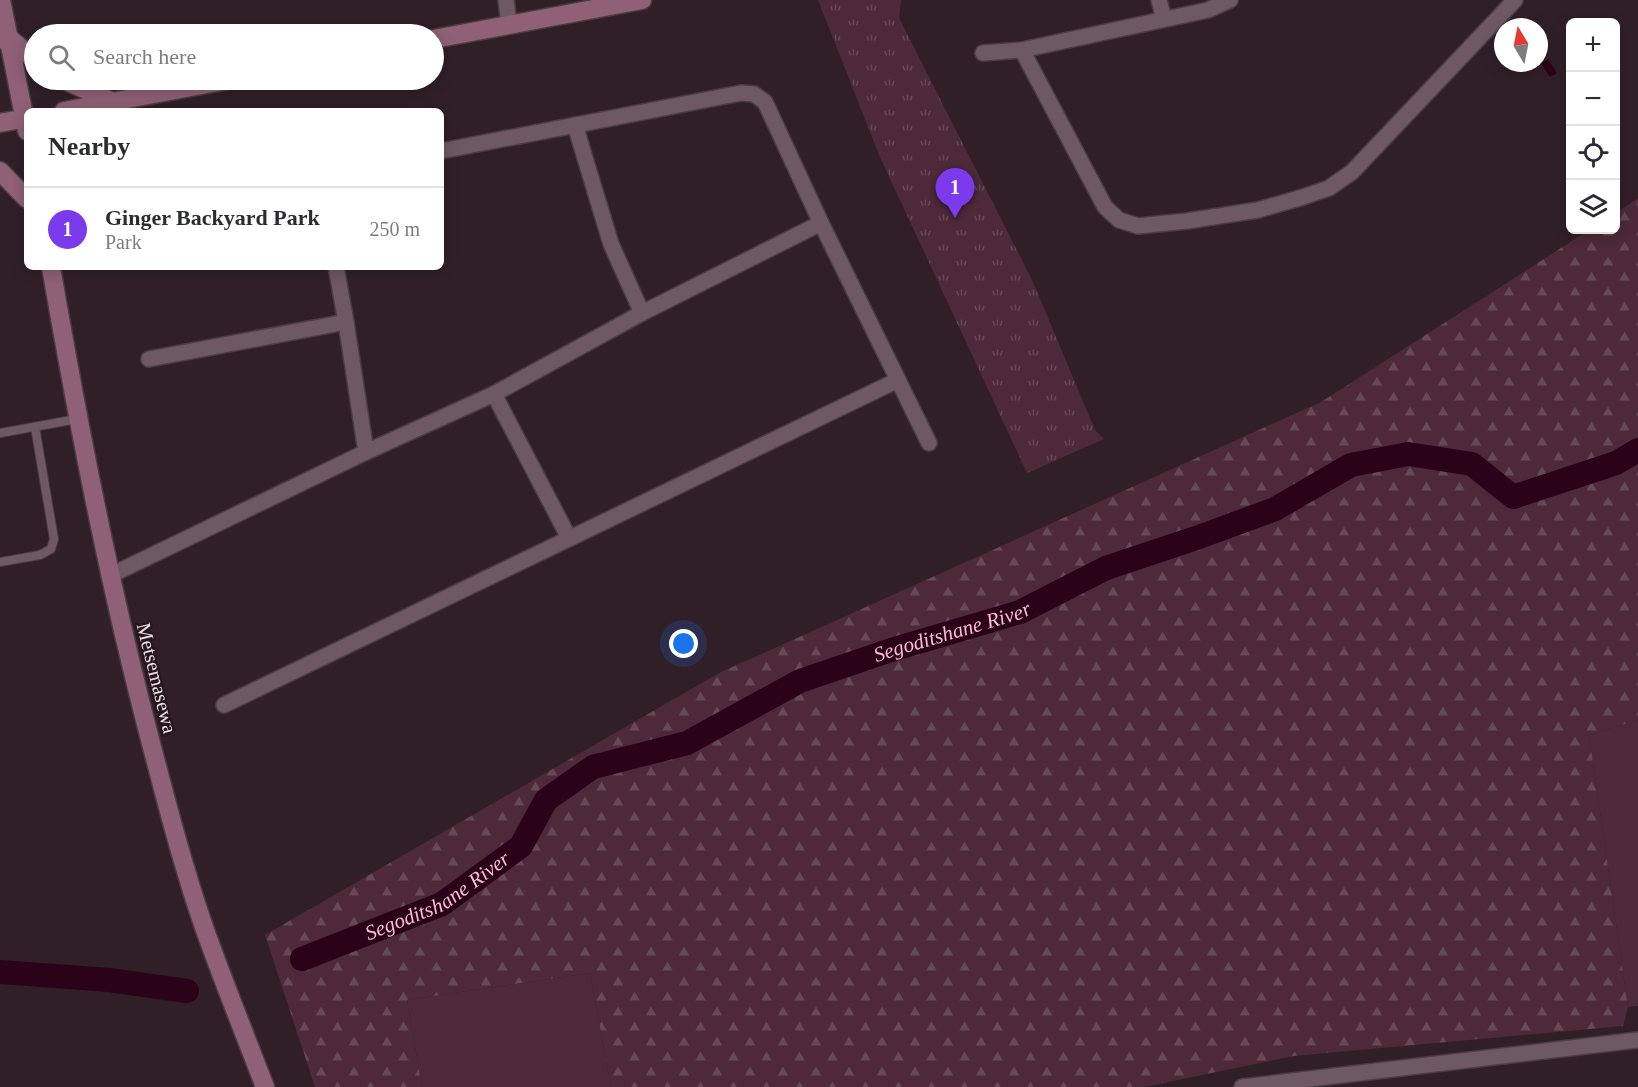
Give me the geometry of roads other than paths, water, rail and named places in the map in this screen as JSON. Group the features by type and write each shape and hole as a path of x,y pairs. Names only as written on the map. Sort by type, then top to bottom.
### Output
{"street":[{"path":"1,0 24,112"},
{"path":"507,0 509,24"},
{"path":"444,37 642,0"},
{"path":"1159,0 1164,19"},
{"path":"983,53 1022,50 1208,10 1230,0"},
{"path":"1022,50 1105,207 1119,220 1138,226 1159,224 1258,210 1329,188 1352,172 1515,0"},
{"path":"0,55 9,38"},
{"path":"9,38 24,51"},
{"path":"80,90 108,107 184,90"},
{"path":"444,150 741,93 754,94 765,102 928,443"},
{"path":"0,123 24,122"},
{"path":"575,125 612,244 642,313"},
{"path":"0,171 24,196"},
{"path":"109,576 494,393 642,313 821,223"},
{"name":"Metsemasewa","path":"52,270 77,419 109,576 141,707 167,804 205,929 265,1087"},
{"path":"337,270 366,452"},
{"path":"149,359 346,322"},
{"path":"224,705 898,380"},
{"path":"494,393 569,538"},
{"path":"1242,1087 1638,1040"}],"lane":[{"path":"0,433 77,419"},
{"path":"0,562 40,555 51,549 54,539 35,427"}],"water":[{"path":"1548,59 1557,73 1550,77 1547,72"}],"waterway":[{"name":"Segoditshane River","path":"302,959 442,904 521,846 546,800 593,767 687,743 800,681 891,650 1020,612 1106,568 1275,509 1351,465 1408,454 1472,464 1513,497 1616,463 1638,450"},
{"name":"Segoditshane River","path":"0,972 109,980 187,991"}],"place":[{"name":"Ginger Backyard Park","path":"955,218"}]}
